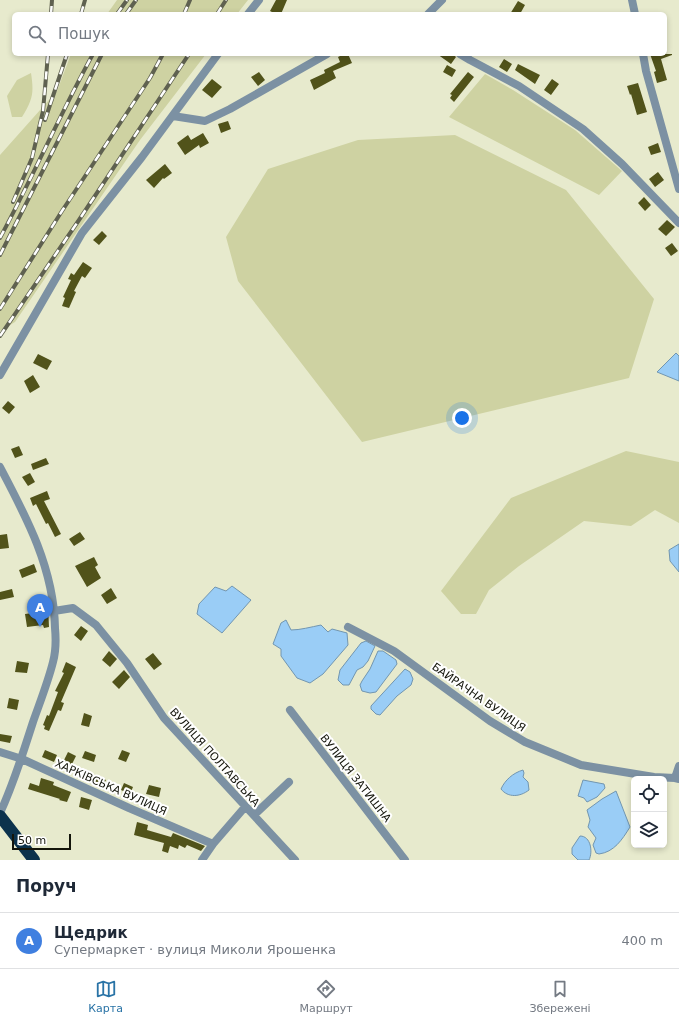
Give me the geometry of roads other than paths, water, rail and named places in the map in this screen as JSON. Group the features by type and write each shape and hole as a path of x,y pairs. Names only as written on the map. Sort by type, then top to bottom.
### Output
{"highway":[{"path":"0,816 34,860"}],"street":[{"path":"250,12 259,0"},
{"path":"430,12 442,0"},
{"path":"632,0 635,12"},
{"path":"0,375 82,233 142,157 217,56"},
{"path":"173,116 205,121 230,109 323,56"},
{"path":"463,56 519,86 583,129 622,164 679,223"},
{"path":"643,56 646,71 679,189"},
{"path":"0,467 41,552 49,580 54,611 55,636 53,661 22,759 11,790 0,813"},
{"name":"ВУЛИЦЯ ПОЛТАВСЬКА","path":"54,611 73,608 96,625 127,663 164,718 295,860"},
{"name":"БАЙРАЧНА ВУЛИЦЯ","path":"348,627 394,651 490,721 525,742 581,765 654,777 677,779"},
{"name":"ВУЛИЦЯ ЗАТИШНА","path":"290,710 405,860"},
{"name":"ХАРКІВСЬКА ВУЛИЦЯ","path":"0,752 22,759 129,808 213,844"},
{"path":"677,779 679,766"},
{"path":"254,815 289,782"},
{"path":"202,860 213,844 245,807"}],"water":[{"path":"676,353 679,356 679,381 657,372"},
{"path":"679,544 679,572 670,561 669,550"},
{"path":"232,586 251,600 222,633 197,614 199,604 215,587 226,591"},
{"path":"286,620 291,630 321,625 328,632 332,629 347,633 348,645 323,674 310,683 297,678 281,656 281,649 273,644 281,623"},
{"path":"366,641 375,646 368,661 363,667 357,670 349,685 343,685 338,680 340,670 361,643"},
{"path":"378,651 383,651 396,660 397,664 376,692 370,693 362,691 360,685 370,669"},
{"path":"405,669 410,672 413,679 411,685 397,696 380,715 376,714 371,709 371,706"},
{"path":"523,770 523,777 528,782 529,790 514,796 507,794 501,789 507,780"},
{"path":"583,780 604,784 605,788 597,797 587,802 584,798 578,796"},
{"path":"616,791 630,827 621,841 613,848 599,854 596,853 593,845 596,838 588,827 590,820 587,810"},
{"path":"580,836 589,841 591,853 589,860 578,860 572,854 572,848"}],"railway":[{"path":"51,12 52,0"},
{"path":"82,12 85,0"},
{"path":"118,12 127,0"},
{"path":"127,12 136,0"},
{"path":"185,12 190,0"},
{"path":"218,12 226,0"},
{"path":"13,202 32,158 43,111 48,56"},
{"path":"45,120 66,56"},
{"path":"0,238 92,56"},
{"path":"0,255 101,56"},
{"path":"0,309 62,211 150,78 162,56"},
{"path":"0,336 188,56"}],"place":[{"name":"Щедрик","path":"40,627"}]}
